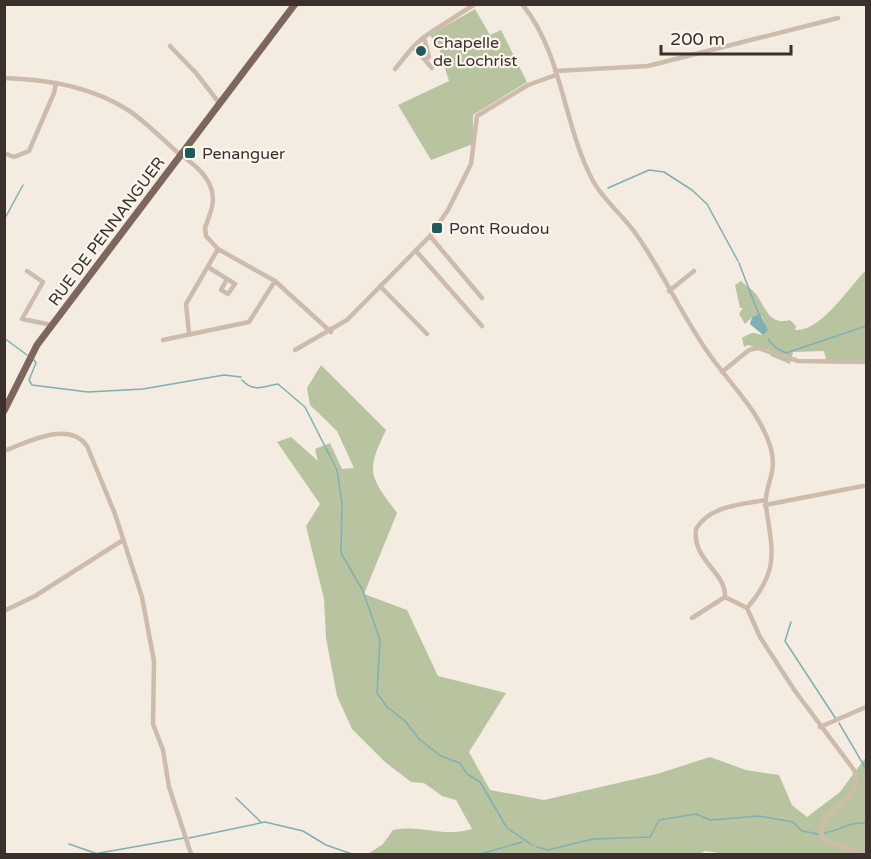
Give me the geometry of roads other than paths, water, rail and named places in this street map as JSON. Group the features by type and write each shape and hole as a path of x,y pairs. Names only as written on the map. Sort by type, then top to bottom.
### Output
{"main road":[{"name":"RUE DE PENNANGUER","path":"4,411 28,360 52,325 296,4"}],"street":[{"path":"395,69 424,37 475,4"},
{"path":"522,4 537,28 556,73 569,118 594,184 637,235 702,346 756,416 770,447 774,470 766,502 772,543 771,560 761,593 747,608"},
{"path":"296,350 347,321 430,237 468,171 474,154 477,116 528,85 556,73 648,66 838,18"},
{"path":"424,37 429,57 425,60"},
{"path":"170,46 196,73 220,104"},
{"path":"413,47 432,68"},
{"path":"4,78 71,86 127,110 182,154 204,175 211,186 213,206 205,228 206,236 218,249 275,281 331,332"},
{"path":"4,153 14,157 29,151 54,93 56,83"},
{"path":"430,237 482,298"},
{"path":"189,334 186,304 218,249"},
{"path":"417,252 482,326"},
{"path":"208,267 227,279"},
{"path":"27,271 43,282 22,318 52,325"},
{"path":"669,291 694,271"},
{"path":"163,340 249,322 275,281"},
{"path":"380,286 427,334"},
{"path":"722,372 749,350 758,348 798,361 867,362"},
{"path":"4,451 66,433 80,438 96,467 142,597 153,654 153,724 163,750 169,787 191,855"},
{"path":"724,597 722,584 699,552 696,529 701,521 719,510 863,486"},
{"path":"4,611 35,596 123,540"},
{"path":"724,597 747,608 771,656 820,727 851,765 857,782 850,798 824,818 822,836 831,844 864,855"},
{"path":"692,618 724,597"},
{"path":"820,727 867,707"}],"water":[{"path":"760,314 768,330 763,335 750,324 752,317"}],"waterway":[{"path":"608,188 649,170 664,172 692,190 707,204 738,261"},
{"path":"4,220 23,185"},
{"path":"739,263 759,315"},
{"path":"768,339 776,348 786,353 866,326"},
{"path":"4,338 27,355"},
{"path":"34,360 36,363 29,380 32,385 88,392 143,389 224,375 241,377"},
{"path":"242,380 255,388 278,384 305,407 337,470 342,503 341,553 363,591 380,640 377,693 387,707 405,721 420,740 441,756 460,763 467,774 480,782 507,828 532,845"},
{"path":"791,622 785,641 836,719"},
{"path":"839,723 866,769"},
{"path":"236,798 261,822"},
{"path":"537,847 548,850 593,839 650,837 659,820 696,814 710,820 759,816 793,822 802,831 819,834"},
{"path":"189,838 265,822 303,831 326,845 352,854"},
{"path":"825,833 854,824 866,823"},
{"path":"94,854 184,838"},
{"path":"481,854 522,842"},
{"path":"69,844 95,853"},
{"path":"428,854 436,854"}],"place":[{"name":"Chapelle de Lochrist","path":"421,51"},
{"name":"Penanguer","path":"190,153"},
{"name":"Pont Roudou","path":"437,228"}]}
